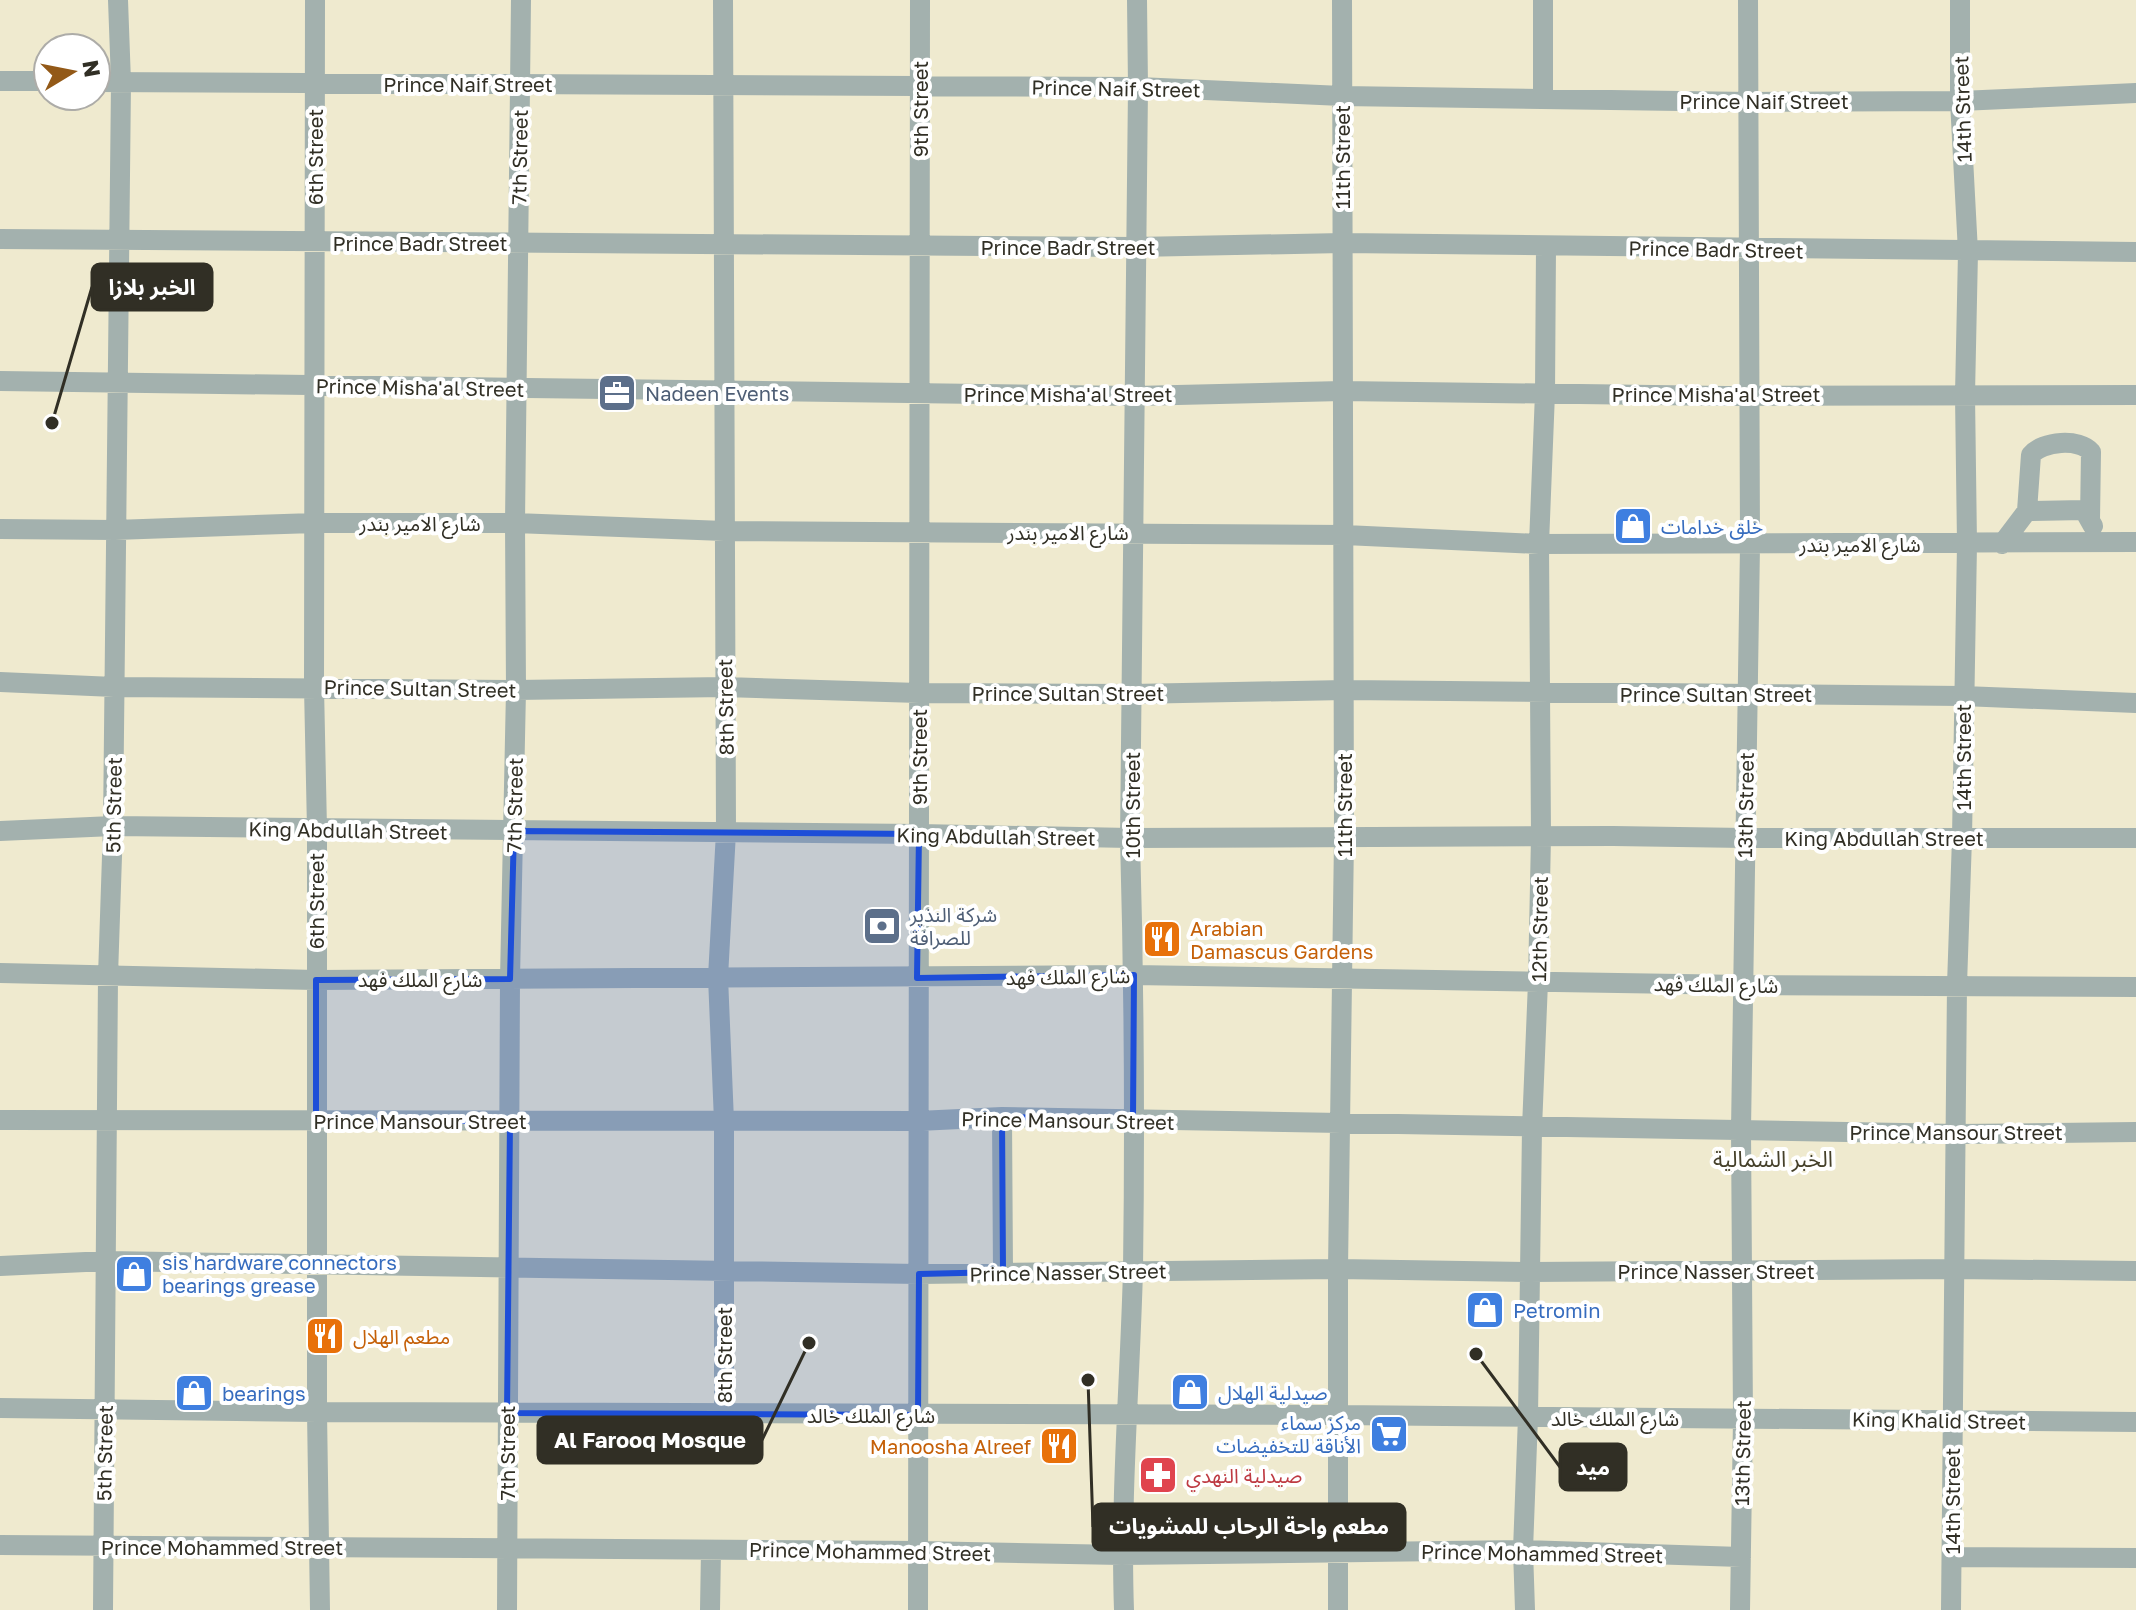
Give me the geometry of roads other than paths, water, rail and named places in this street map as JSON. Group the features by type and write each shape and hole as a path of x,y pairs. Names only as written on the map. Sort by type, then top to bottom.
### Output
{"street":[{"name":"5th Street","path":"103,1610 108,976 113,826 121,82 118,0"},
{"name":"6th Street","path":"315,0 314,687 320,1610"},
{"name":"7th Street","path":"507,1610 510,979 516,690 521,0"},
{"name":"8th Street","path":"723,0 726,832 718,977 724,1121 724,1414"},
{"name":"9th Street","path":"918,1610 920,0"},
{"name":"10th Street","path":"1124,1610 1122,1555 1133,1271 1134,975 1130,838 1137,0"},
{"name":"11th Street","path":"1338,1610 1338,1269 1345,690 1342,0"},
{"path":"1543,0 1543,98"},
{"name":"13th Street","path":"1740,1610 1743,1419 1741,1130 1750,545 1747,395 1748,0"},
{"name":"14th Street","path":"1951,1610 1957,985 1967,544 1965,395 1968,252 1960,101 1960,0"},
{"path":"0,81 32,81"},
{"name":"Prince Naif Street","path":"112,82 1138,87 1342,96 1750,102 1960,101 2136,93"},
{"name":"Prince Badr Street","path":"0,239 1136,247 1343,243 2136,252"},
{"name":"12th Street","path":"1525,1610 1523,1550 1541,836 1539,544 1545,393 1546,247"},
{"name":"Prince Misha'al Street","path":"0,381 1135,396 1342,391 2136,395"},
{"path":"2002,544 2027,511 2031,455 2043,444 2082,444 2091,452 2090,520"},
{"path":"2027,511 2084,510 2102,542"},
{"name":"شارع الامير بندر","path":"0,529 515,523 724,531 1345,535 1539,544 2136,542"},
{"name":"Prince Sultan Street","path":"0,682 114,687 516,690 725,687 919,693 1132,694 1345,690 1963,696 2136,703"},
{"name":"King Abdullah Street","path":"0,831 113,826 1130,838 2136,838"},
{"name":"شارع الملك فهد","path":"0,973 316,980 1134,975 1743,985 2136,987"},
{"path":"1002,1117 1003,1272"},
{"name":"Prince Mansour Street","path":"0,1120 918,1121 1002,1117 1957,1134 2136,1132"},
{"name":"Prince Nasser Street","path":"0,1266 107,1261 919,1274 1338,1269 1531,1272 2136,1271"},
{"name":"شارع الملك خالد","path":"0,1408 1743,1419"},
{"name":"King Khalid Street","path":"1743,1419 2136,1422"},
{"name":"Prince Mohammed Street","path":"0,1545 1122,1555 1523,1550 1741,1557"},
{"path":"710,1610 711,1550"},
{"path":"1952,1557 2136,1558"}],"place":[{"name":"Nadeen Events","path":"617,393"},
{"name":"الخبر بلازا","path":"52,423"},
{"name":"خلق خدامات","path":"1633,526"},
{"name":"شركة النذير للصرافة","path":"882,926"},
{"name":"Arabian Damascus Gardens","path":"1162,939"},
{"name":"sis hardware connectors bearings grease","path":"134,1274"},
{"name":"Petromin","path":"1485,1310"},
{"name":"مطعم الهلال","path":"325,1336"},
{"name":"Al Farooq Mosque","path":"809,1343"},
{"name":"ميد","path":"1476,1354"},
{"name":"مطعم واحة الرحاب للمشويات","path":"1088,1380"},
{"name":"صيدلية الهلال","path":"1190,1392"},
{"name":"bearings","path":"194,1393"},
{"name":"مركز سماء الأناقة للتخفيضات","path":"1389,1434"},
{"name":"Manoosha Alreef","path":"1059,1446"},
{"name":"صيدلية النهدي","path":"1158,1475"}],"district":[{"name":"الخبر الشمالية","path":"1773,1158"}]}
